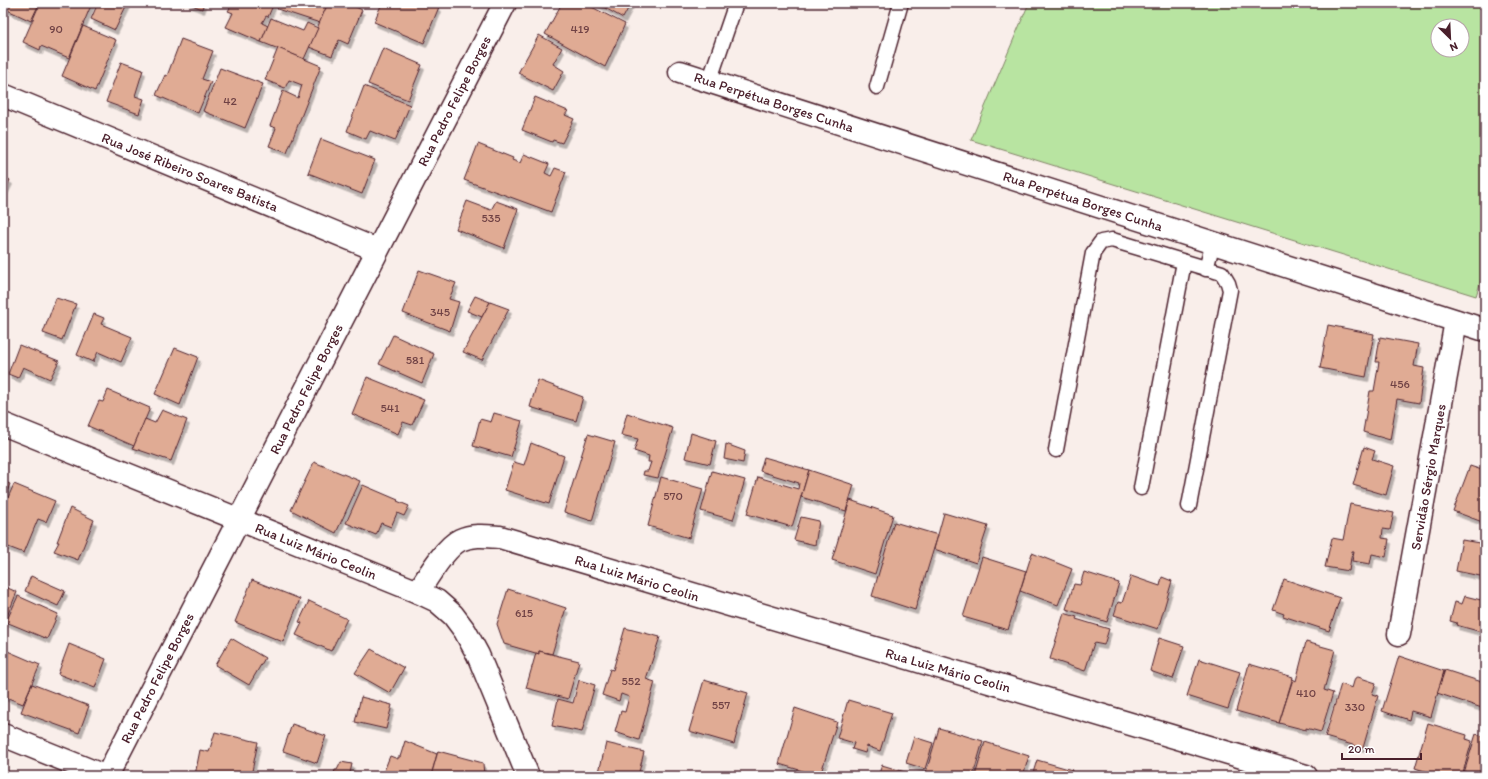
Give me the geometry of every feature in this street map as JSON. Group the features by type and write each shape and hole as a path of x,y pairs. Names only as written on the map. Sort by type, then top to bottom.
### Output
{"street":[{"name":"Rua Pedro Felipe Borges","path":"105,776 378,250 504,3"},
{"name":"Rua Perpétua Borges Cunha","path":"680,72 1485,330"},
{"name":"Rua José Ribeiro Soares Batista","path":"3,95 378,250"},
{"name":"Servidão Sérgio Marques","path":"1399,634 1456,321"},
{"name":"Rua Luiz Mário Ceolin","path":"3,424 418,592 444,554 460,540 480,536 500,537 1306,776"},
{"path":"418,592 437,602 453,615 465,631 478,655 528,776"},
{"path":"3,734 105,776"}],"lane":[{"path":"709,82 736,3"},
{"path":"877,87 901,3"},
{"path":"1056,450 1093,253 1101,242 1112,240 1222,274 1228,283 1230,290 1188,506"},
{"path":"1206,269 1213,243"},
{"path":"1141,488 1184,262"}],"green space":[{"path":"1029,3 1485,3 1485,268 1476,296 971,140"}],"building":[{"path":"3,3 31,3 38,6 31,21 3,8"},
{"path":"40,3 92,3 69,58 41,46 40,50 23,42"},
{"path":"98,3 128,3 115,30 91,19"},
{"path":"187,3 204,3 202,9"},
{"path":"233,3 274,3 268,17 266,16 262,23 268,26 261,42 226,27 233,13 228,11"},
{"path":"280,3 328,3 320,23 277,9"},
{"path":"328,3 348,3 362,10 348,44 339,40 332,56 309,47"},
{"path":"382,3 429,3 439,7 424,43 374,22"},
{"path":"562,3 584,3 625,24 605,67 545,34"},
{"path":"596,3 631,3 623,18"},
{"path":"271,18 303,31 307,23 318,28 304,59 261,42"},
{"path":"83,26 116,40 95,91 62,76"},
{"path":"539,35 562,48 553,64 564,71 553,91 518,73"},
{"path":"181,39 213,51 202,79 211,82 198,113 156,95 165,75 167,76"},
{"path":"278,48 321,66 287,153 269,146 276,128 270,126 283,91 298,98 302,85 289,80 285,88 265,80"},
{"path":"383,48 422,65 408,100 368,84"},
{"path":"121,62 143,70 135,96 144,99 139,114 106,102"},
{"path":"220,68 263,84 245,128 203,111"},
{"path":"364,86 410,105 395,141 370,131 366,139 347,131"},
{"path":"535,97 568,111 565,115 574,119 562,143 553,140 552,142 522,130"},
{"path":"321,139 375,160 362,194 308,173"},
{"path":"478,144 513,158 512,160 520,163 524,154 549,164 545,173 551,176 555,168 566,172 551,212 464,180"},
{"path":"3,176 10,180 3,194"},
{"path":"467,201 491,210 496,201 518,209 504,248 456,229"},
{"path":"419,270 456,283 449,299 459,302 450,331 403,313"},
{"path":"475,296 490,302 482,317 467,311"},
{"path":"56,298 76,304 62,340 43,333"},
{"path":"490,302 509,309 482,360 463,352"},
{"path":"94,314 104,318 101,324 132,337 121,362 98,352 93,362 77,355"},
{"path":"1328,325 1374,334 1366,377 1320,368"},
{"path":"393,335 434,354 422,383 379,364"},
{"path":"1380,337 1418,344 1414,366 1424,368 1419,403 1397,399 1390,440 1363,432 1370,391 1374,391 1379,362 1376,362"},
{"path":"19,345 59,361 50,379 23,367 18,378 8,374"},
{"path":"175,348 198,357 180,405 155,394"},
{"path":"367,377 424,400 412,425 403,422 398,434 352,414"},
{"path":"538,380 583,397 576,421 530,407"},
{"path":"108,390 150,408 134,446 88,426 99,401 103,402"},
{"path":"162,410 187,420 171,461 133,448 145,419 155,423"},
{"path":"494,413 522,421 511,457 473,446 480,419 491,422"},
{"path":"627,413 673,428 658,478 643,475 644,471 648,471 651,462 648,462 649,456 634,451 638,439 621,435"},
{"path":"691,433 716,441 710,464 685,458"},
{"path":"588,434 615,442 592,521 564,512"},
{"path":"531,443 564,456 549,504 505,490 514,462 524,465"},
{"path":"726,444 745,451 743,463 724,459"},
{"path":"1364,447 1375,451 1372,459 1394,466 1386,495 1353,485"},
{"path":"764,457 809,470 792,527 747,514 758,477 798,489 799,483 760,471"},
{"path":"314,462 360,481 336,533 291,510"},
{"path":"1470,466 1485,471 1485,523 1453,511"},
{"path":"809,470 854,485 846,511 801,497"},
{"path":"712,471 745,480 733,520 701,511"},
{"path":"661,477 703,489 689,538 648,526"},
{"path":"3,481 10,484 3,502"},
{"path":"14,484 55,501 46,522 38,519 24,553 3,545 3,509"},
{"path":"363,485 409,506 404,516 397,513 391,527 381,523 376,535 346,523"},
{"path":"850,500 893,515 875,574 832,560"},
{"path":"1350,504 1394,513 1390,530 1383,529 1382,538 1389,539 1386,557 1372,554 1370,564 1352,561 1354,551 1352,551 1349,571 1325,567 1332,538 1343,540"},
{"path":"70,508 94,520 78,560 54,551 59,542 57,542"},
{"path":"944,513 988,526 976,563 934,549"},
{"path":"801,517 819,521 815,545 794,540"},
{"path":"894,522 938,535 915,610 872,596"},
{"path":"1462,540 1485,544 1485,577 1456,571"},
{"path":"1032,553 1072,569 1058,605 1020,591"},
{"path":"982,557 1026,571 1008,630 963,617"},
{"path":"1084,572 1119,583 1107,622 1066,609 1074,584 1080,585"},
{"path":"31,576 65,591 58,606 25,591"},
{"path":"1131,576 1160,586 1162,577 1172,581 1158,629 1114,615 1118,602 1122,603"},
{"path":"1284,579 1340,598 1329,631 1283,616 1284,614 1273,610"},
{"path":"252,580 300,599 283,642 235,622"},
{"path":"3,586 17,592 3,626"},
{"path":"508,589 566,608 552,654 539,651 539,654 504,644 497,624"},
{"path":"18,596 58,614 47,639 6,622"},
{"path":"1465,596 1485,601 1485,633 1456,625 1457,623 1450,621 1455,602 1462,604"},
{"path":"309,601 347,619 331,651 296,635 302,623 299,622"},
{"path":"1064,613 1077,617 1076,619 1109,629 1104,645 1094,643 1085,671 1050,659"},
{"path":"625,628 660,637 646,679 655,682 639,740 615,732 621,711 625,712 629,697 621,694 619,701 602,695 610,669 613,670"},
{"path":"231,638 265,658 249,685 215,665"},
{"path":"1159,638 1184,646 1173,679 1150,671"},
{"path":"1306,642 1335,650 1324,690 1333,693 1321,732 1279,723 1293,679 1296,681"},
{"path":"69,644 106,659 95,688 58,674"},
{"path":"3,649 40,665 23,704 3,696"},
{"path":"371,649 404,668 390,693 355,673"},
{"path":"539,651 579,661 568,699 526,688 536,653 539,654"},
{"path":"1399,656 1444,671 1431,717 1411,711 1409,720 1382,711"},
{"path":"1199,659 1240,672 1228,709 1187,696"},
{"path":"1249,664 1293,677 1279,723 1236,711"},
{"path":"1445,670 1485,683 1485,699 1482,708 1437,693"},
{"path":"1358,677 1376,683 1372,694 1378,696 1363,748 1325,737 1341,684 1352,688 1355,678"},
{"path":"579,680 595,685 582,732 552,726 558,699 573,703"},
{"path":"704,680 748,693 734,744 689,731"},
{"path":"32,684 89,706 79,733 21,712"},
{"path":"361,697 392,705 386,729 355,722"},
{"path":"848,700 892,713 880,751 867,746 865,753 852,749 854,743 837,738"},
{"path":"795,708 837,722 820,776 779,764"},
{"path":"1428,723 1467,735 1466,739 1472,741 1462,776 1441,776 1415,768"},
{"path":"292,724 326,736 317,763 283,751"},
{"path":"939,728 983,741 973,776 925,776"},
{"path":"215,732 258,742 251,776 195,775 200,750 209,752"},
{"path":"1476,734 1485,737 1485,776 1463,776"},
{"path":"914,737 933,743 925,769 906,763"},
{"path":"405,741 437,754 431,776 382,776 390,756 398,759 398,757 400,757"},
{"path":"985,742 1029,756 1023,776 975,776"},
{"path":"606,743 644,752 638,776 598,776"},
{"path":"438,751 483,763 484,776 431,776"},
{"path":"1037,760 1072,770 1070,776 1032,776"},
{"path":"341,762 352,764 350,773 358,776 333,776 335,770 337,770"},
{"path":"882,765 918,776 878,776"},
{"path":"1077,772 1095,776 1076,776"}]}
